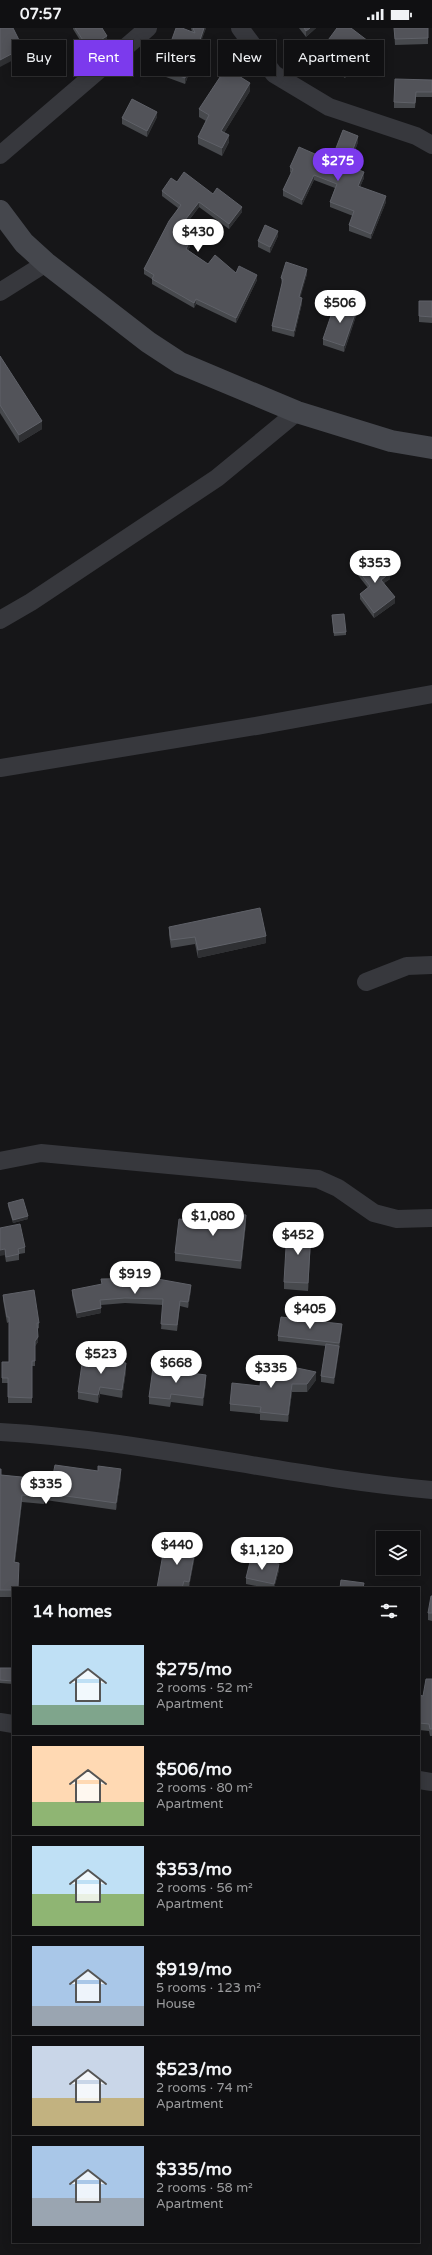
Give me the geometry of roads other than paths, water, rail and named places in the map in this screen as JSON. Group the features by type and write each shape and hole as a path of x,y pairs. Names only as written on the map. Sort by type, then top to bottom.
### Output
{"street":[{"path":"0,155 148,28"},
{"path":"240,28 274,74 329,107 416,136 432,145"},
{"path":"0,211 24,243 46,263 148,342 180,363 297,412 392,441 432,448"},
{"path":"0,292 46,263"},
{"path":"0,620 44,593 217,478 297,412"},
{"path":"0,768 256,726 432,694"},
{"path":"366,982 407,966 432,965"},
{"path":"0,1161 42,1153 318,1179 338,1188 374,1213 397,1219 432,1218"},
{"path":"0,1432 62,1437 190,1454 384,1486 432,1490"},
{"path":"0,1722 12,1724"},
{"path":"420,1780 432,1782"}]}
